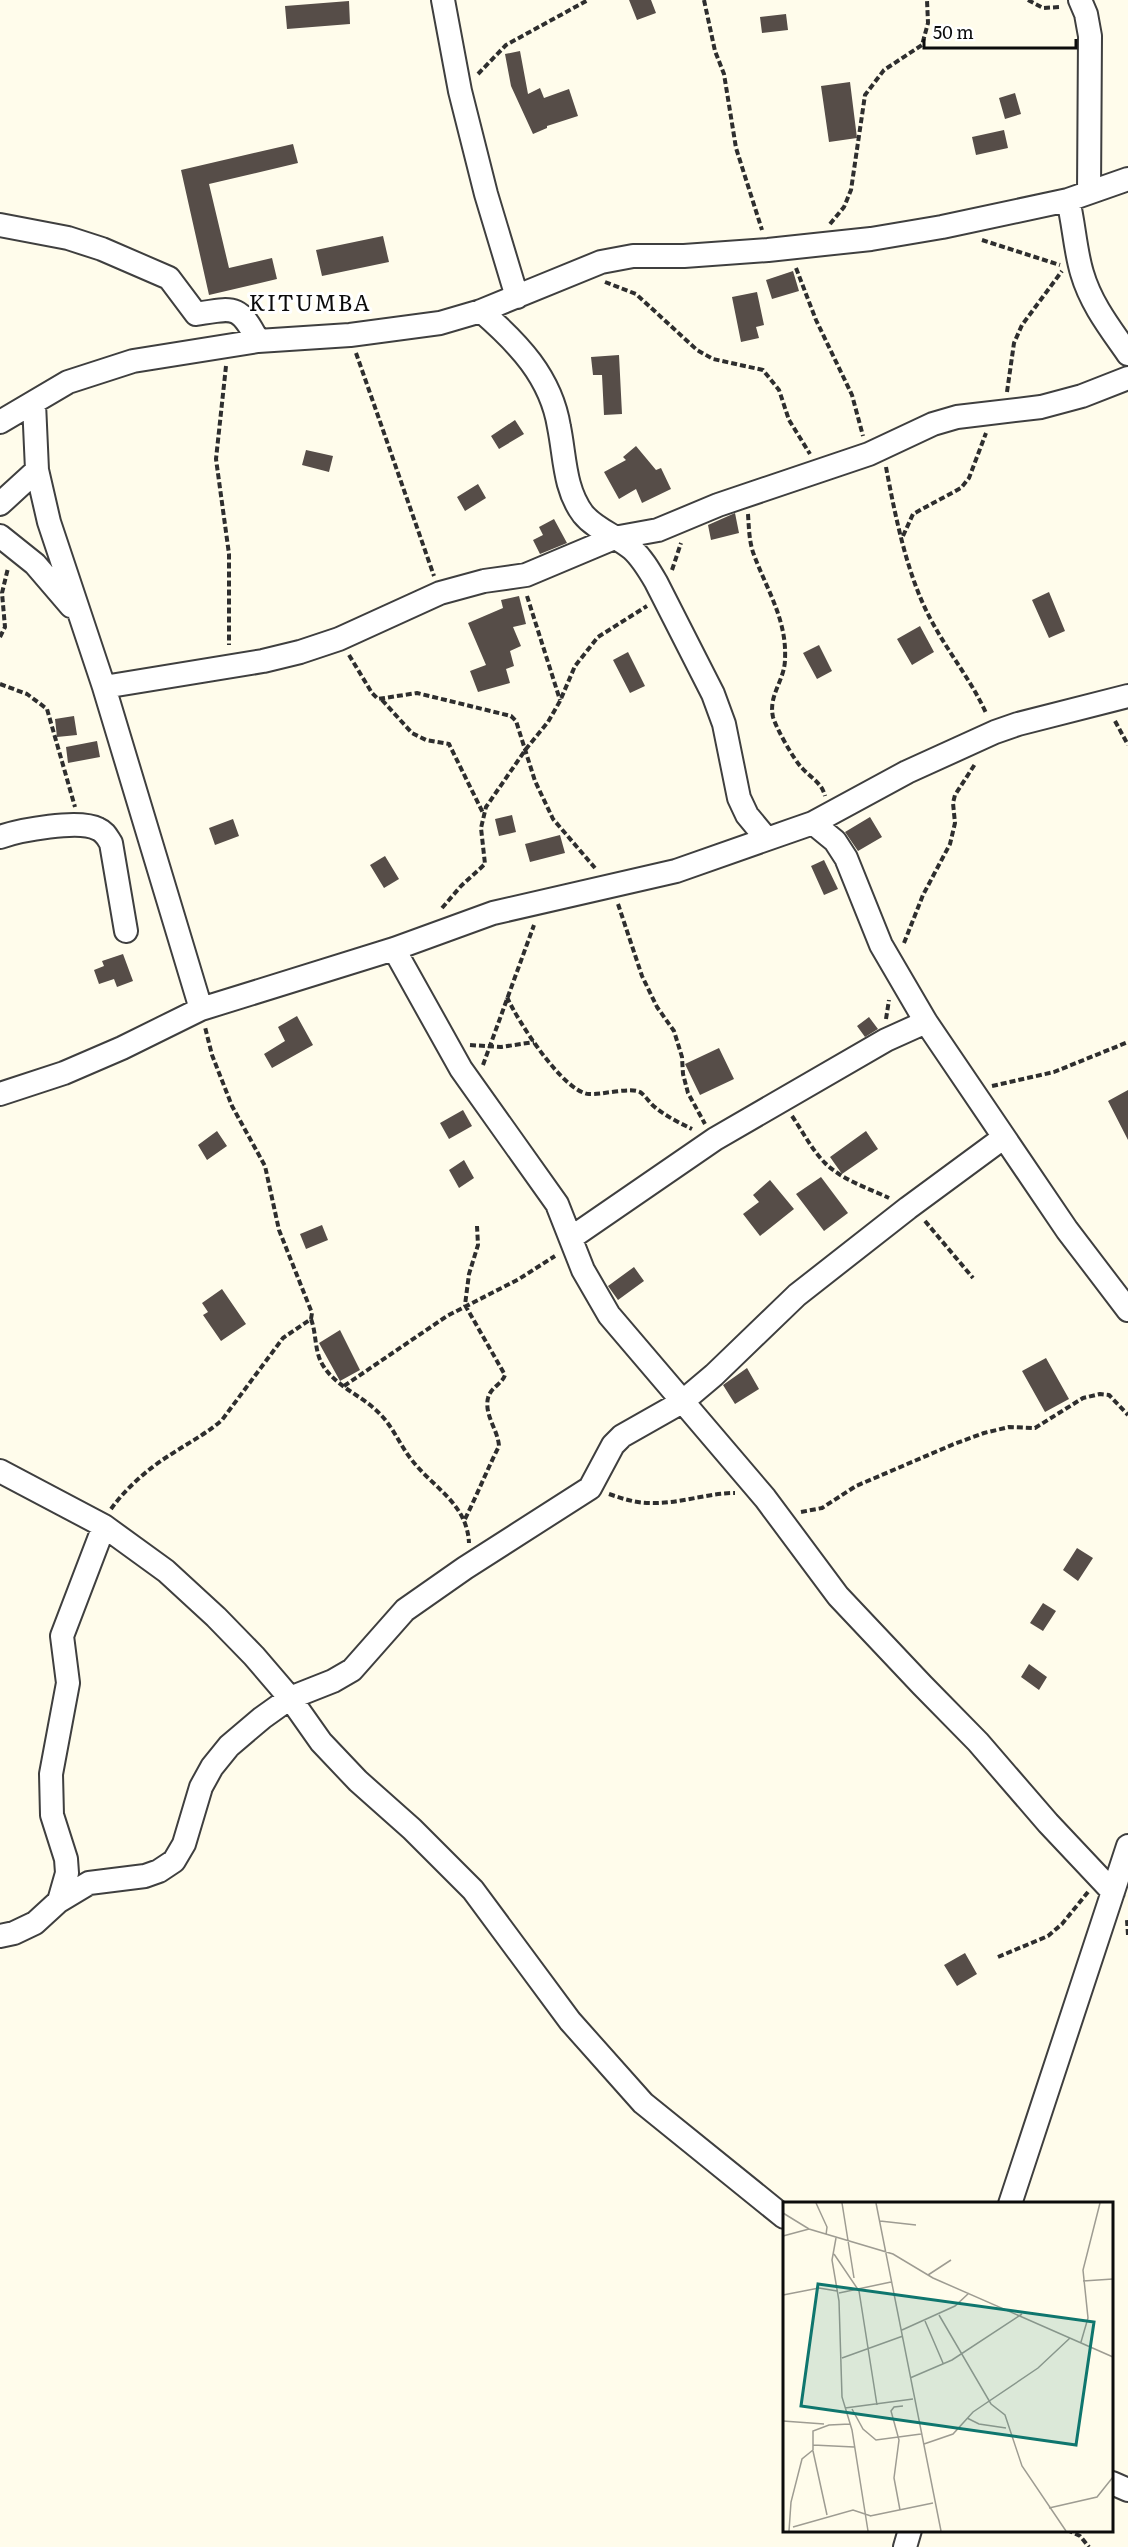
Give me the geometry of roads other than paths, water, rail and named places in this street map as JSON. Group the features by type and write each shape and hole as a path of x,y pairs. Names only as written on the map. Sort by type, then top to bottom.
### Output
{"street":[{"path":"442,0 460,91 486,194 517,297"},
{"path":"1083,7 1090,44 1089,192"},
{"path":"0,422 68,382 102,370 163,354 258,341 350,335 440,323 481,311 601,262 633,256 779,249 871,239 942,227 1068,200 1128,180"},
{"path":"1068,200 1081,272 1089,293 1103,320 1128,354"},
{"path":"0,225 68,238 102,249 169,278 196,314 225,309 234,311 247,320 258,341"},
{"path":"481,311 527,355 548,389 559,426 566,476 583,514 631,548 646,564 713,694 724,724 739,798 747,815 766,838"},
{"path":"104,687 272,659 339,639 440,593 484,581 526,575 614,538 658,530 747,495 875,451 933,424 957,417 1061,402 1128,378"},
{"path":"33,404 37,470 49,522 104,687 201,1009"},
{"path":"0,504 37,470"},
{"path":"0,536 18,549 56,587 82,619"},
{"path":"0,1094 64,1073 122,1048 201,1009 394,949 493,913 676,871 821,818 907,772 995,732 1128,696"},
{"path":"821,818 846,858 881,945 926,1022 1100,1275 1128,1310"},
{"path":"0,837 21,831 81,826 96,827 105,833 111,843 126,931"},
{"path":"394,949 474,1089 557,1204 583,1270 609,1315 769,1504 838,1596 978,1742 1047,1823 1106,1884"},
{"path":"571,1238 714,1137 886,1040 926,1022"},
{"path":"0,1936 14,1933 35,1923 58,1901 89,1883 145,1876 159,1871 174,1861 184,1844 201,1787 212,1767 229,1746 290,1698 333,1681 352,1670 405,1610 465,1568 590,1488 613,1444 622,1436 682,1402 714,1375 797,1294 908,1208 1004,1138"},
{"path":"0,1471 104,1526 166,1571 254,1656 290,1698 321,1742 357,1781 412,1829 473,1890 570,2021 643,2103 783,2216"},
{"path":"58,1901 67,1873 66,1859 52,1815 51,1774 68,1683 62,1654 62,1636 104,1526"},
{"path":"1011,2202 1106,1884 1128,1846"},
{"path":"1113,2482 1128,2490"},
{"path":"905,2547 909,2532"}],"district":[{"name":"KITUMBA","path":"310,301"}]}
